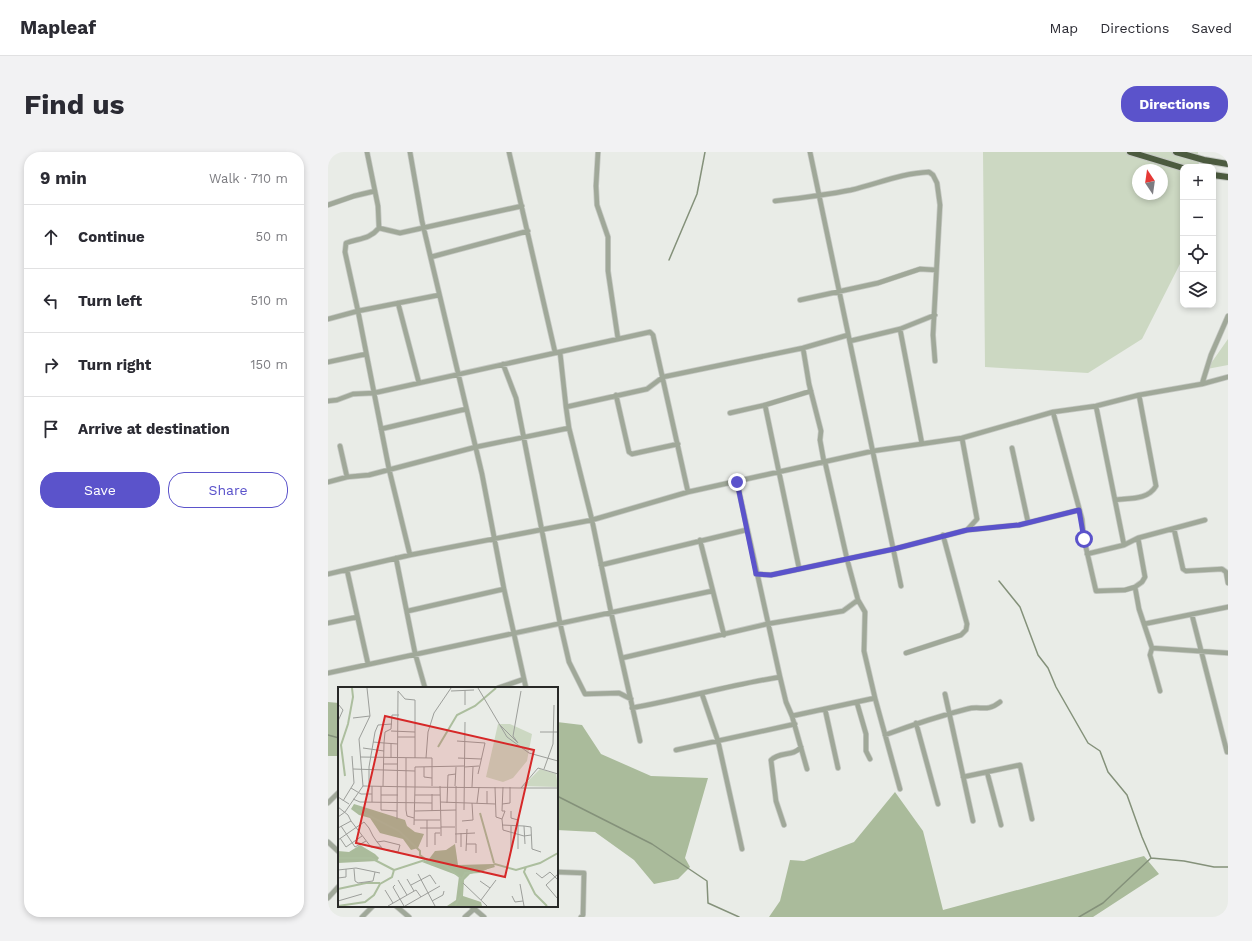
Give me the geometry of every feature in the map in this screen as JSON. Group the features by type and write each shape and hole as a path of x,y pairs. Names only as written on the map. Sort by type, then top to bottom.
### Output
{"highway":[{"path":"1130,152 1180,167"},
{"path":"1176,152 1204,160 1228,164"},
{"path":"1216,175 1228,177"}],"street":[{"path":"367,152 378,206 379,228 374,234 365,239 346,243 345,252 389,469 410,555"},
{"path":"410,152 424,229 476,447 496,539 504,589 526,687"},
{"path":"508,152 528,231 543,307 558,352 569,428 592,520 640,741"},
{"path":"598,152 596,186 597,204 608,237 608,271 618,339"},
{"path":"810,152 902,586"},
{"path":"775,201 819,196 916,173 929,172 933,175 937,183 940,205 933,335 935,361"},
{"path":"328,205 354,196 375,191"},
{"path":"379,228 400,234 522,206"},
{"path":"431,257 528,231"},
{"path":"800,300 878,283 901,274 920,269 936,270"},
{"path":"328,319 358,311 440,295"},
{"path":"398,303 419,383"},
{"path":"850,341 900,330 935,315"},
{"path":"1202,384 1211,355 1228,316"},
{"path":"900,330 922,444"},
{"path":"328,401 337,400 353,394 374,393 618,339 652,333 688,492"},
{"path":"566,407 648,389 654,386 663,377 803,348 848,335"},
{"path":"803,348 811,391 821,430 820,440 847,559 858,600 865,612 864,651 875,698 900,789"},
{"path":"328,362 366,354"},
{"path":"503,364 516,398 541,530 569,662 585,694 619,693 631,699"},
{"path":"328,574 410,555 592,520 688,492 874,452 962,438 1053,412 1096,406 1139,395 1202,384 1228,377"},
{"path":"730,413 765,405 811,391"},
{"path":"616,395 629,452 632,454 678,444"},
{"path":"1115,500 1143,497 1149,494 1156,486 1139,395"},
{"path":"765,405 799,568"},
{"path":"1096,406 1124,545"},
{"path":"381,429 466,409"},
{"path":"1053,412 1079,510 1087,554 1096,591 1125,590 1135,587 1142,582 1145,577 1138,538"},
{"path":"328,482 347,476 363,476 476,447 569,428"},
{"path":"962,438 977,519 967,530"},
{"path":"340,446 347,476"},
{"path":"1012,448 1028,522"},
{"path":"737,482 746,530 786,702 795,724 807,769"},
{"path":"756,574 771,575 894,549 943,535 967,530 1019,525 1079,510"},
{"path":"1087,554 1124,545 1138,538 1205,520"},
{"path":"1174,529 1183,569 1186,571 1222,569 1226,572 1228,583"},
{"path":"601,565 746,530"},
{"path":"906,653 961,634 966,630 967,624 943,535"},
{"path":"700,540 724,635"},
{"path":"396,558 408,611 415,653 424,687"},
{"path":"347,570 368,664"},
{"path":"1135,587 1137,604 1152,648 1150,655 1160,691"},
{"path":"408,611 504,589"},
{"path":"328,673 712,590"},
{"path":"622,658 768,624 843,611 858,600"},
{"path":"1144,624 1228,607"},
{"path":"1192,614 1227,752"},
{"path":"328,623 357,617"},
{"path":"1152,648 1228,653"},
{"path":"632,708 702,694 726,686 780,677"},
{"path":"501,687 524,679"},
{"path":"702,694 718,741 742,849"},
{"path":"945,694 948,714 973,821"},
{"path":"792,716 875,698"},
{"path":"885,735 916,723 948,714 972,708 988,709 1000,702"},
{"path":"856,703 866,734 866,751 870,759"},
{"path":"825,709 838,768"},
{"path":"916,723 938,804"},
{"path":"676,750 795,724"},
{"path":"784,825 777,806 771,760 777,756 795,753 801,747"},
{"path":"963,777 1020,765 1032,819"},
{"path":"987,772 1001,825"},
{"path":"328,803 338,793"},
{"path":"328,842 338,851"},
{"path":"558,872 583,873 585,875 583,915 581,917"},
{"path":"328,898 338,887"},
{"path":"362,917 372,907"},
{"path":"397,907 409,917"},
{"path":"465,917 473,907 484,917"}],"green space":[{"path":"983,152 1198,152 1199,164 1180,164 1180,264 1142,339 1088,373 985,367"},
{"path":"1228,339 1228,365 1207,369"},
{"path":"328,702 338,703 338,756 328,756"},
{"path":"558,722 582,725 601,754 651,776 708,778 685,858 690,867 678,879 654,884 634,860 595,832 558,830"},
{"path":"895,792 923,831 943,910 1144,856 1159,874 1093,917 769,917 780,901 790,860 804,861 854,842"}],"waterway":[{"path":"669,260 697,194 705,152"},
{"path":"999,581 1020,607 1038,655 1048,668 1056,687 1088,743 1100,751 1108,772 1127,795 1151,858"},
{"path":"328,735 338,738"},
{"path":"558,797 652,844 707,881 708,903 739,917"},
{"path":"1079,917 1103,903 1151,858 1184,861 1214,867 1228,867"}],"route":[{"path":"737,482 756,574 771,575 894,549 943,535 989,527 1019,525 1079,510 1082,519 1084,539"}]}
